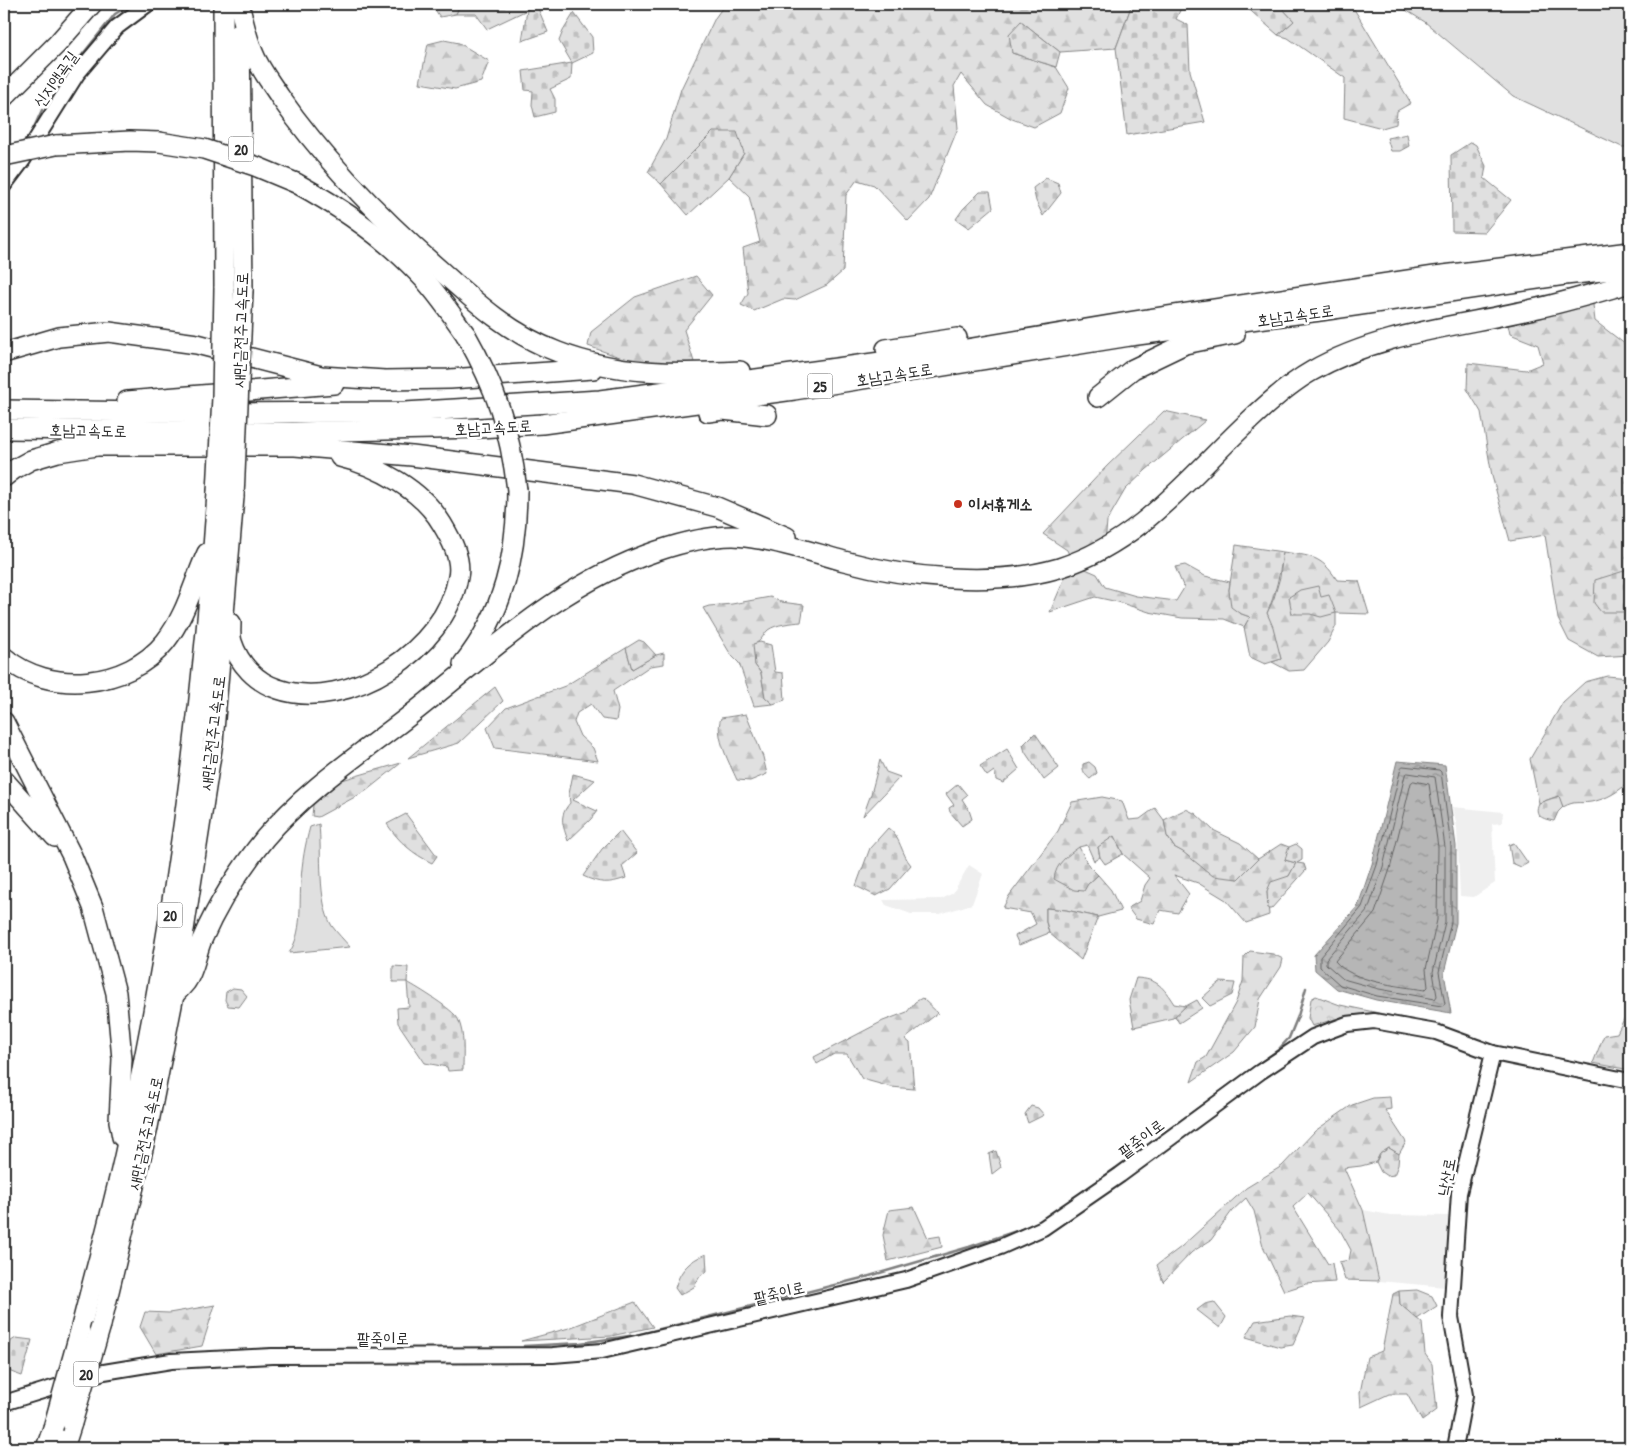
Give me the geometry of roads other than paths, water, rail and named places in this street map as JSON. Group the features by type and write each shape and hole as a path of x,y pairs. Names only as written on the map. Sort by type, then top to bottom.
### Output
{"highway":[{"path":"4,97 57,44 92,4"},
{"path":"231,8 253,53 291,112 359,193 422,254 483,309 518,333 556,352 587,362 653,372 743,371 1010,330 1134,321"},
{"name":"새만금전주고속도로","path":"64,1448 101,1325 147,1132 174,995 213,742 228,584 222,397 231,8"},
{"name":"새만금전주고속도로","path":"46,1448 80,1331 124,1154 162,962 182,836 204,661 214,538 226,494 243,290 231,8"},
{"path":"4,156 56,145 130,141 159,142 204,149 255,166 296,183 332,202 363,224 420,275 466,335 494,390 510,441 517,490 517,522 513,551 507,579 498,606 476,645 445,686"},
{"name":"호남고속도로","path":"7,410 224,413 405,412 600,400 925,356 1134,321 1453,274 1630,252"},
{"name":"호남고속도로","path":"4,430 294,432 460,429 542,424 794,390 1130,336 1320,312 1565,275 1630,268"},
{"path":"174,995 189,979 202,942 238,873 268,836 300,802 536,614 590,580 632,560 684,542 736,536 781,543 880,570 965,578 999,578 1031,575 1061,567 1092,554 1124,537 1169,500 1276,396 1310,372 1338,358 1395,339 1537,309 1630,283"},
{"path":"1098,397 1133,369 1185,344 1279,326 1320,312"},
{"path":"4,353 59,336 109,332 198,344 321,376 385,380"},
{"path":"7,410 385,380 450,379 617,368"},
{"path":"542,424 596,424 723,410 766,416"},
{"path":"4,430 97,446"},
{"path":"4,477 12,470 31,460 58,452 97,446 295,446 412,456 633,484 717,507 846,562"},
{"path":"228,584 232,641 242,662 253,676 268,686 289,693 316,695 345,690 371,679 397,664 421,645 439,624 452,599 459,576 458,560 452,539 437,515 422,498 374,469 345,458 295,446"},
{"path":"4,657 21,669 35,675 67,682 104,679 123,673 142,662 164,642 186,609 214,538"},
{"path":"4,722 72,856 93,907 116,992 122,1059 119,1121 124,1154"},
{"path":"4,780 72,856"}],"street":[{"name":"신지앵곡길","path":"4,185 23,160 77,74 117,27 148,4"},
{"name":"팥죽이로","path":"4,1403 104,1372 171,1361 272,1356 553,1355 592,1352 786,1309 906,1280 1000,1247 1043,1228 1120,1175 1260,1072 1313,1037 1347,1024 1374,1021 1436,1032 1493,1053"},
{"path":"1493,1053 1630,1081"},
{"name":"낙산로","path":"1455,1448 1464,1395 1451,1317 1459,1193 1493,1053"}],"water":[{"path":"1397,761 1445,765 1456,846 1456,923 1444,973 1451,1013 1376,1000 1337,989 1315,970 1314,955 1358,906 1372,864"}],"waterway":[{"path":"74,65 115,14 131,4"},
{"path":"21,144 30,136 42,110"},
{"path":"1072,1200 1278,1050 1289,1038 1306,988"},
{"path":"524,1346 580,1343 636,1335 692,1321 866,1277 969,1247 1034,1225 1053,1213"}],"place":[{"name":"이서휴게소","path":"958,504"}]}
